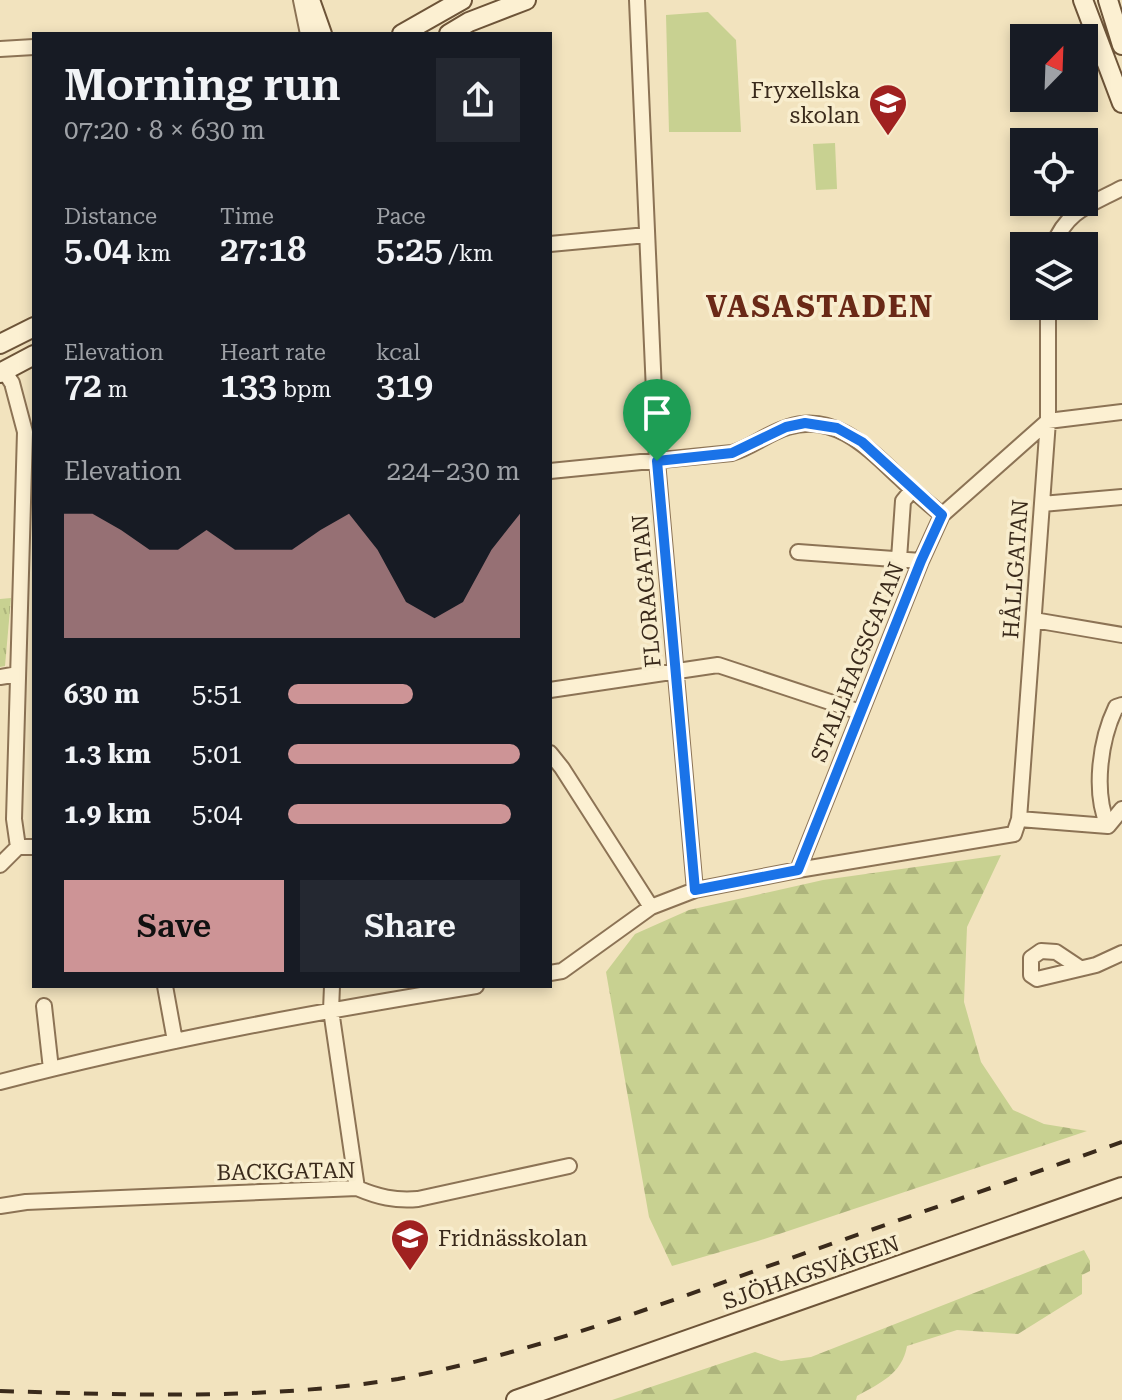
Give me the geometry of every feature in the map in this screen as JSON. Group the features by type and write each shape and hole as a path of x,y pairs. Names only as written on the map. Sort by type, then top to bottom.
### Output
{"main road":[{"path":"310,0 321,32"},
{"path":"406,32 462,0"},
{"path":"452,32 469,22 526,0"},
{"path":"1083,0 1122,103"},
{"path":"1101,0 1109,27 1119,36"},
{"path":"1108,0 1119,36"},
{"path":"0,344 32,328"},
{"path":"1,370 32,356"},
{"name":"SJÖHAGSVÄGEN","path":"516,1400 1122,1187"}],"street":[{"path":"301,0 308,32"},
{"name":"FLORAGATAN","path":"637,0 657,461 695,890"},
{"path":"0,49 32,47"},
{"path":"1059,232 1070,216 1122,188"},
{"path":"552,244 647,235"},
{"name":"HÅLLGATAN","path":"798,870 1014,834 1019,819 1048,421 1048,320"},
{"path":"1,370 12,383 25,432 14,819 18,847"},
{"path":"1048,421 1122,412"},
{"name":"STALLHAGSGATAN","path":"798,870 942,515 1048,421"},
{"path":"552,471 732,453 786,427 812,423 837,428 862,442 942,515"},
{"path":"899,559 903,501 912,490"},
{"path":"1042,504 1122,497"},
{"path":"798,552 921,561"},
{"path":"1034,620 1122,635"},
{"path":"552,690 718,665 860,712"},
{"path":"0,677 18,674"},
{"path":"1108,826 1103,814 1102,759 1110,720 1116,707 1122,705"},
{"path":"552,756 651,907"},
{"path":"1108,826 1122,809"},
{"path":"1019,819 1108,826"},
{"path":"0,865 18,847 32,847"},
{"path":"552,973 562,971 651,907 695,890 798,870"},
{"path":"1080,968 1096,965 1122,953"},
{"path":"165,988 175,1041"},
{"path":"332,988 331,1010 357,1188"},
{"path":"0,1082 175,1041 464,988"},
{"path":"44,1006 51,1069"},
{"name":"BACKGATAN","path":"0,1206 26,1202 357,1188 379,1197 418,1199 569,1166"}],"green space":[{"path":"708,12 736,40 741,132 669,132 666,15"},
{"path":"835,143 837,189 816,190 813,144"},
{"path":"11,598 5,666 0,667 0,599"},
{"path":"1001,855 967,927 964,1002 981,1062 1013,1110 1044,1124 1087,1131 758,1241 672,1266 649,1217 606,972 635,934 689,910 823,880"},
{"path":"1084,1250 1090,1261 1090,1271 1082,1275 1082,1294 1018,1334 957,1330 907,1346 895,1371 857,1396 856,1400 612,1400 755,1352 781,1361 811,1357"}],"railway":[{"path":"0,1391 249,1393 349,1386 445,1369 537,1345 628,1316 1122,1142"}],"place":[{"name":"Fryxellska skolan","path":"888,137"},
{"name":"Fridnässkolan","path":"410,1272"}],"district":[{"name":"VASASTADEN","path":"820,307"}],"route":[{"path":"805,423 824,425 837,428 862,442 942,515 798,870 695,890 657,461 732,453 786,427 805,423"}]}
